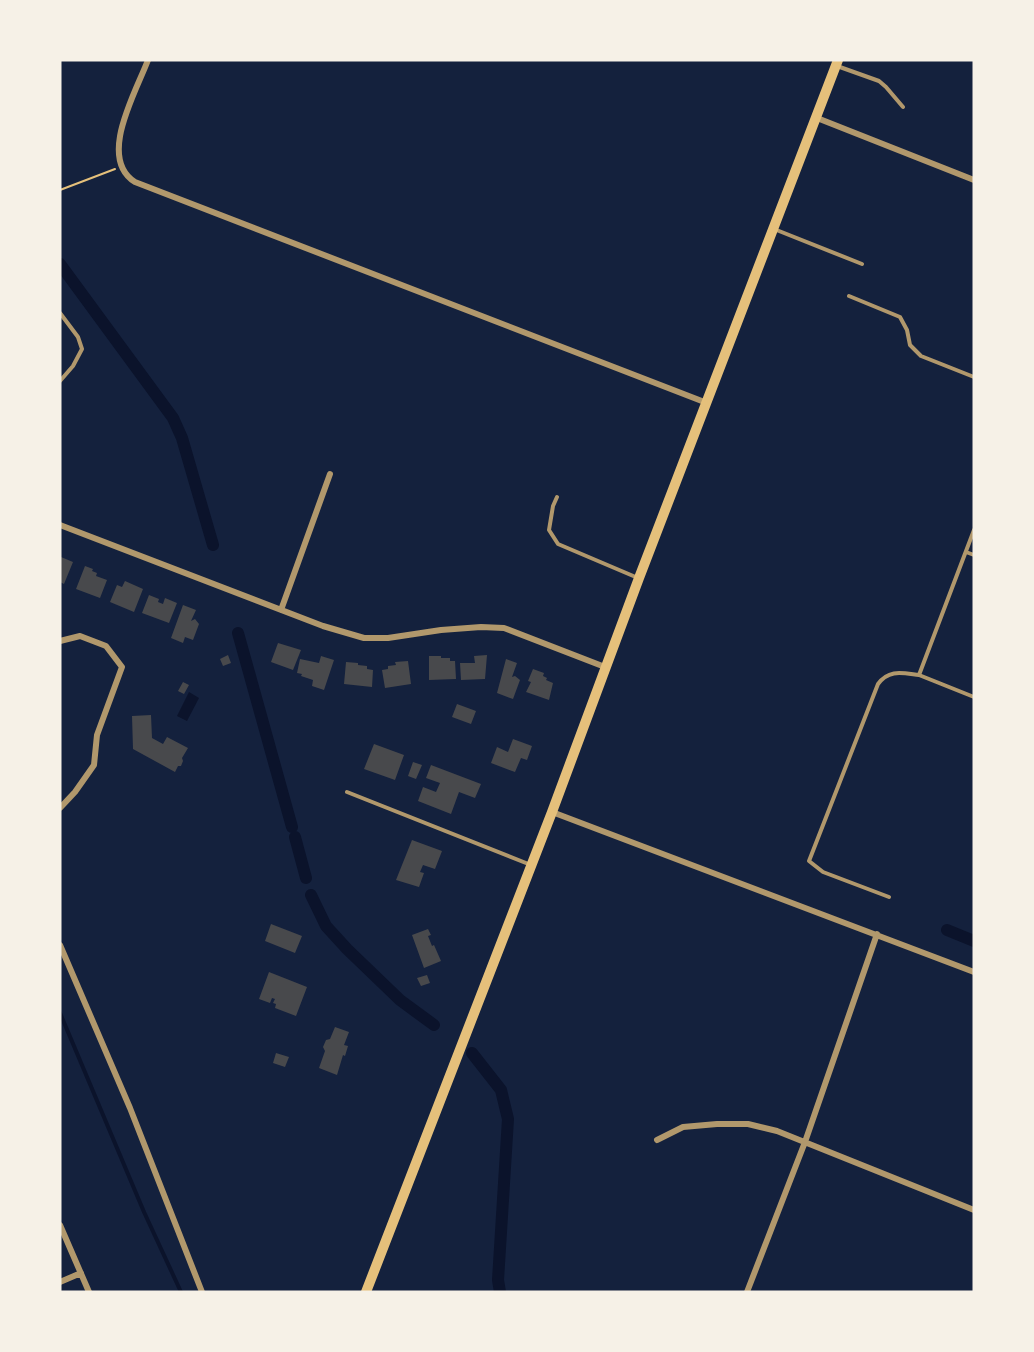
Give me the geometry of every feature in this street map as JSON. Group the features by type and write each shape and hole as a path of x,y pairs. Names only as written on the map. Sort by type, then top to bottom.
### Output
{"main road":[{"path":"366,1292 552,812 605,667 837,63"}],"street":[{"path":"148,60 119,135 118,152 121,167 127,177 135,182 707,404"},
{"path":"817,118 974,180"},
{"path":"281,610 330,474"},
{"path":"60,525 323,626 364,639 441,630 504,628 605,667"},
{"path":"60,642 80,636 106,646 122,667 97,735 94,765 75,792 60,808"},
{"path":"552,812 974,972"},
{"path":"747,1292 805,1142 877,934"},
{"path":"60,945 130,1108 202,1292"},
{"path":"657,1140 683,1127 748,1124 777,1131 974,1210"},
{"path":"60,1225 89,1292"},
{"path":"60,1282 81,1273"}],"lane":[{"path":"837,63 879,81 903,107"},
{"path":"774,229 862,264"},
{"path":"849,296 900,317 907,330 910,345 921,356 974,377"},
{"path":"60,313 78,337 82,349 73,366 60,381"},
{"path":"557,497 549,530 558,544 639,578"},
{"path":"919,675 974,530"},
{"path":"966,552 974,555"},
{"path":"889,897 823,872 809,861 878,684 892,672 919,675 974,697"},
{"path":"347,792 531,865"}],"path":[{"path":"60,190 121,167"}],"water":[{"path":"189,692 199,698 187,721 177,716"}],"building":[{"path":"61,557 73,562 64,584 60,582"},
{"path":"85,566 93,569 92,571 97,573 96,576 107,580 100,598 76,589"},
{"path":"125,581 143,589 134,612 110,602 117,585 122,587"},
{"path":"149,595 159,599 158,602 163,604 165,598 177,603 169,623 142,613"},
{"path":"183,605 196,610 191,621 195,619 199,624 193,640 185,637 183,643 171,638"},
{"path":"278,643 301,650 293,670 271,662"},
{"path":"228,655 231,663 223,666 220,659"},
{"path":"487,655 485,679 461,680 460,663 475,663 474,656"},
{"path":"321,656 334,660 324,690 312,686 313,680 297,673 300,659 319,663"},
{"path":"429,656 441,656 441,658 450,658 450,661 455,661 456,679 429,680"},
{"path":"506,659 517,663 512,677 515,676 520,680 513,699 497,693"},
{"path":"408,661 411,684 385,688 382,670 396,665 395,662"},
{"path":"346,662 358,663 358,665 367,666 367,669 373,670 372,687 344,684"},
{"path":"533,669 544,673 546,680 553,683 549,700 526,692 531,682 528,681"},
{"path":"183,682 189,685 184,694 178,691"},
{"path":"457,704 476,711 471,724 452,717"},
{"path":"151,715 152,738 163,744 167,737 188,748 182,758 181,766 178,766 175,772 133,749 132,716"},
{"path":"513,739 532,746 527,760 521,758 515,772 491,763 497,747 508,752"},
{"path":"374,744 404,755 395,780 364,769"},
{"path":"413,762 422,765 416,779 408,776"},
{"path":"431,765 481,784 475,798 459,792 451,814 418,801 423,787 436,792 440,783 426,778"},
{"path":"412,840 442,851 435,869 423,865 420,872 424,873 419,887 396,880"},
{"path":"271,924 302,936 295,953 265,941"},
{"path":"428,929 432,946 434,945 441,961 424,968 412,935"},
{"path":"269,972 307,987 296,1016 275,1008 276,1004 273,1003 275,999 272,998 270,1003 259,999"},
{"path":"427,975 430,983 421,986 417,978"},
{"path":"335,1027 349,1032 344,1045 348,1046 337,1075 319,1068 325,1051 323,1047 326,1040 330,1039"},
{"path":"276,1053 289,1057 285,1067 273,1063"}],"waterway":[{"path":"60,264 173,418 182,438 213,545"},
{"path":"238,633 292,827"},
{"path":"295,837 306,878"},
{"path":"311,895 326,926 347,949 400,1000 434,1025"},
{"path":"947,930 974,941"},
{"path":"60,1013 144,1212 181,1292"},
{"path":"472,1053 501,1090 508,1119 498,1280 500,1292"}]}
